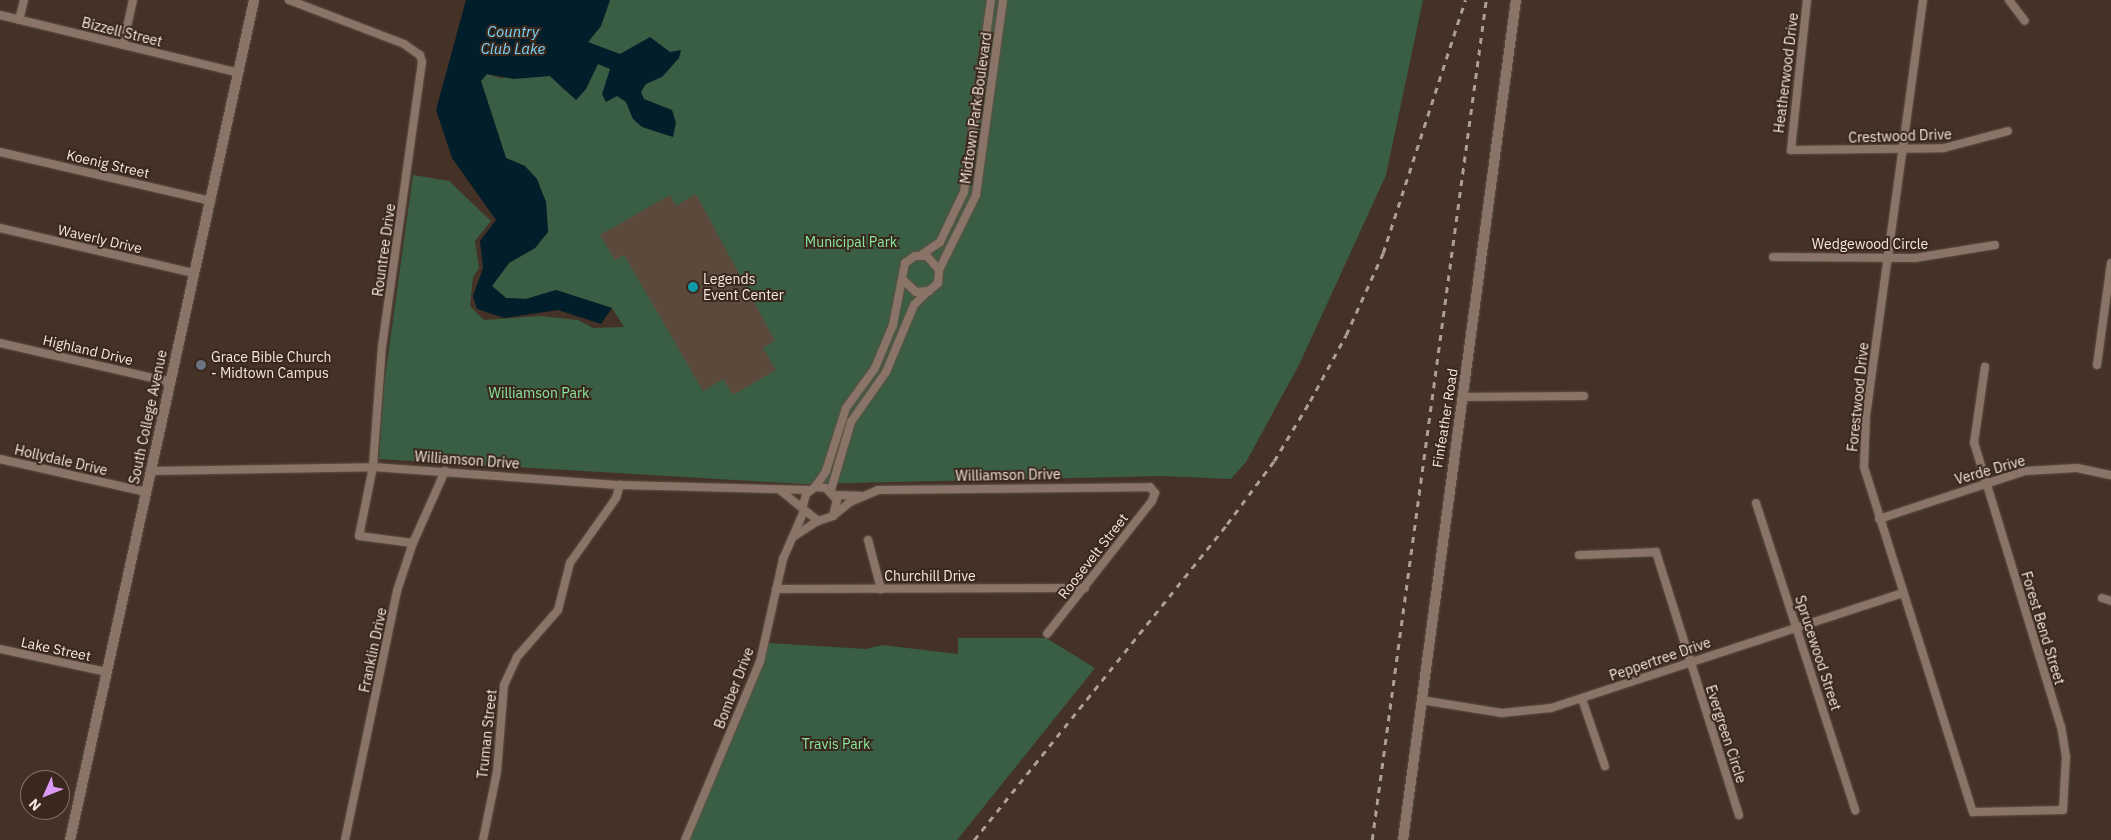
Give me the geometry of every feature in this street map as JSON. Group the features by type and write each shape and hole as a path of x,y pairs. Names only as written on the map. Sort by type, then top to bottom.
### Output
{"main road":[{"name":"South College Avenue","path":"70,840 254,0"},
{"name":"Finfeather Road","path":"1403,840 1516,0"}],"street":[{"path":"19,20 24,0"},
{"path":"123,45 133,0"},
{"name":"Rountree Drive","path":"289,0 404,44 420,55 422,62 382,346 372,467 359,536 413,543"},
{"name":"Midtown Park Boulevard","path":"921,255 940,242 964,192 991,0"},
{"name":"Midtown Park Boulevard","path":"939,270 976,195 1003,0"},
{"name":"Heatherwood Drive","path":"1791,150 1808,0"},
{"name":"Forestwood Drive","path":"1922,0 1887,256 1864,443 1864,467 1902,593 1973,812"},
{"path":"2009,0 2025,21"},
{"name":"Bizzell Street","path":"0,15 239,73"},
{"name":"Crestwood Drive","path":"1791,150 1903,149 1966,146 2008,131"},
{"name":"Koenig Street","path":"0,152 211,201"},
{"name":"Waverly Drive","path":"0,228 194,273"},
{"name":"Wedgewood Circle","path":"1773,257 1936,256 1995,245"},
{"path":"791,539 818,521 833,516 837,505 833,493 851,422 886,372 914,304 938,282 939,270 933,259 921,255 905,263 901,300 884,349 846,408 826,471 812,489 804,508"},
{"path":"2097,365 2111,263"},
{"path":"903,280 916,292 928,291"},
{"name":"Highland Drive","path":"0,343 170,382"},
{"name":"Forest Bend Street","path":"1973,812 2063,810 2066,777 2061,726 1984,484 1974,443 1984,367"},
{"path":"1462,397 1584,396"},
{"name":"Hollydale Drive","path":"0,459 146,492"},
{"name":"Williamson Drive","path":"152,471 372,467 620,485 780,490 812,489"},
{"name":"Verde Drive","path":"1879,519 2025,471 2077,468 2111,475"},
{"name":"Franklin Drive","path":"345,840 397,591 413,543 445,471"},
{"name":"Truman Street","path":"483,840 497,772 504,685 517,657 558,610 570,563 616,498 620,485"},
{"name":"Williamson Drive","path":"833,516 860,496 878,490 1143,486 1155,493"},
{"path":"812,489 833,493"},
{"path":"780,490 818,521"},
{"name":"Williamson Drive","path":"833,493 860,496"},
{"name":"Roosevelt Street","path":"1047,634 1152,501 1155,493"},
{"name":"Sprucewood Street","path":"1756,503 1856,810"},
{"name":"Bomber Drive","path":"685,840 760,662 776,589 791,539 804,508"},
{"path":"868,540 881,589"},
{"name":"Evergreen Circle","path":"1579,555 1656,552 1689,662 1740,815"},
{"name":"Churchill Drive","path":"776,589 1084,588"},
{"name":"Peppertree Drive","path":"1421,700 1502,713 1551,708 1902,593"},
{"path":"2102,598 2111,601"},
{"name":"Lake Street","path":"0,649 106,672"},
{"path":"1582,698 1605,766"}],"green space":[{"name":"Municipal Park","path":"610,0 1423,0 1386,175 1299,365 1246,462 1231,479 1163,476 804,484 379,459 384,385 413,175 449,181 491,221 475,241 479,268 473,277 470,306 484,320 540,316 578,320 593,328 624,327 612,308 556,290 526,299 506,298 492,286 509,263 535,248 548,232 546,202 525,166 506,158 481,81 487,74 500,78 550,76 564,90 600,48 588,42 601,26"},
{"name":"Travis Park","path":"958,638 1046,638 1095,668 957,840 689,840 769,643 866,649 882,645 958,654"}],"water":[{"name":"Country Club Lake","path":"466,0 610,0 601,26 588,42 620,54 650,37 670,52 681,50 679,58 662,77 646,84 641,92 644,99 672,110 676,123 673,137 642,127 633,119 626,102 617,96 606,102 602,94 610,69 598,64 586,89 576,100 550,76 514,79 487,74 481,81 506,158 525,166 537,179 546,202 548,232 535,248 509,263 492,286 506,298 526,299 556,290 612,308 601,324 558,310 504,318 477,309 473,296 483,268 480,241 496,220 452,158 436,110"}],"building":[{"name":"Legends Event Center","path":"696,194 775,341 763,348 776,370 733,395 723,379 703,391 624,255 615,260 600,235 670,195 676,206"}],"railway":[{"path":"974,840 1227,524 1274,461 1310,401 1346,335 1383,253 1465,0"},
{"path":"1372,840 1486,0"}],"place":[{"name":"Legends Event Center","path":"693,287"},
{"name":"Grace Bible Church - Midtown Campus","path":"201,365"}],"park label":[{"name":"Williamson Park","path":"539,393"}]}
